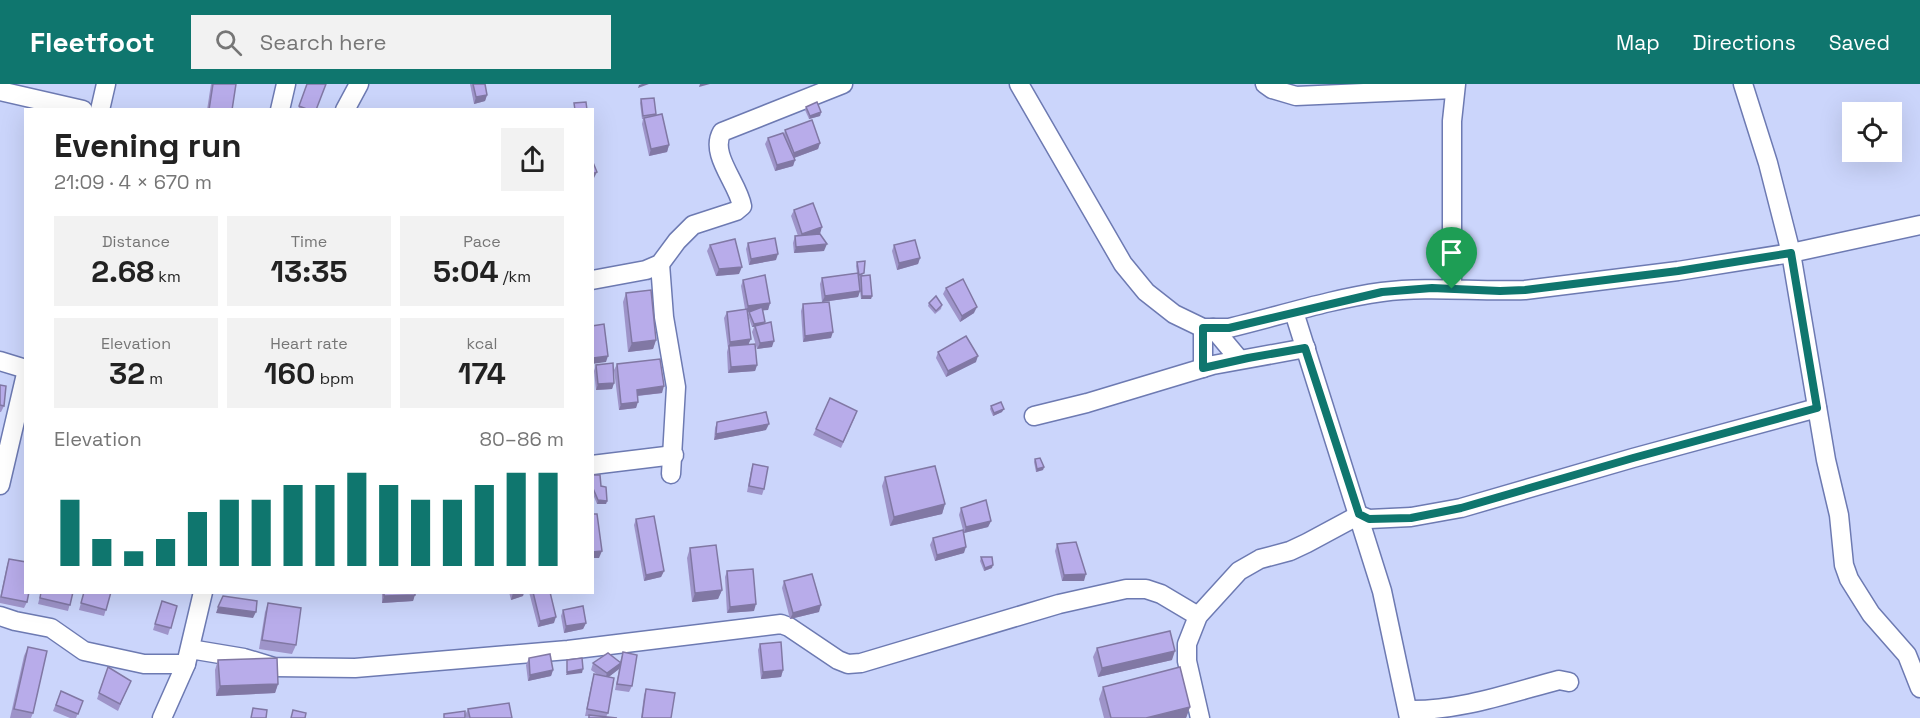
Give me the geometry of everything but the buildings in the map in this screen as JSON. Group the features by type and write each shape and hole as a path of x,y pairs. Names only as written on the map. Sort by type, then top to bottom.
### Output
{"street":[{"path":"100,108 106,84"},
{"path":"280,108 286,84"},
{"path":"346,108 359,84"},
{"path":"594,280 646,270 660,264 677,241 693,225 736,211 742,206 719,154 718,139 722,132 843,84"},
{"path":"1019,84 1124,264 1146,292 1174,314 1208,328 1229,328 1382,292 1432,288 1525,290 1678,271 1791,253 1920,225"},
{"path":"1264,84 1272,89 1296,96 1455,86 1452,289"},
{"path":"1743,84 1768,163 1791,253 1826,460 1839,515 1844,566 1849,579 1871,614 1907,655 1920,688"},
{"path":"0,91 74,108"},
{"path":"660,264 664,317 676,387 674,455 671,474"},
{"path":"1294,312 1382,591 1409,714 1463,706 1559,680 1569,682"},
{"path":"1208,328 1239,359"},
{"path":"1203,368 1208,328"},
{"path":"1034,416 1087,403 1203,368 1239,359 1305,348"},
{"path":"0,361 24,371"},
{"path":"0,485 24,381"},
{"path":"1359,514 1369,519 1411,518 1461,508 1817,408"},
{"path":"594,465 674,455"},
{"path":"1200,718 1187,661 1187,644 1198,616 1239,572 1260,559 1290,551 1307,543 1359,514"},
{"path":"0,616 51,628 84,651 144,664 188,656 244,658 274,667 355,668 568,650 781,624 838,660 848,664 861,663 1048,607 1126,589 1146,589 1161,594 1198,616"},
{"path":"162,718 188,656 203,594"}],"route":[{"path":"1791,253 1817,408 1461,508 1411,518 1369,519 1359,514 1305,348 1203,368 1203,328 1229,328 1382,292 1432,288 1452,289 1525,290 1678,271 1791,253"}]}
